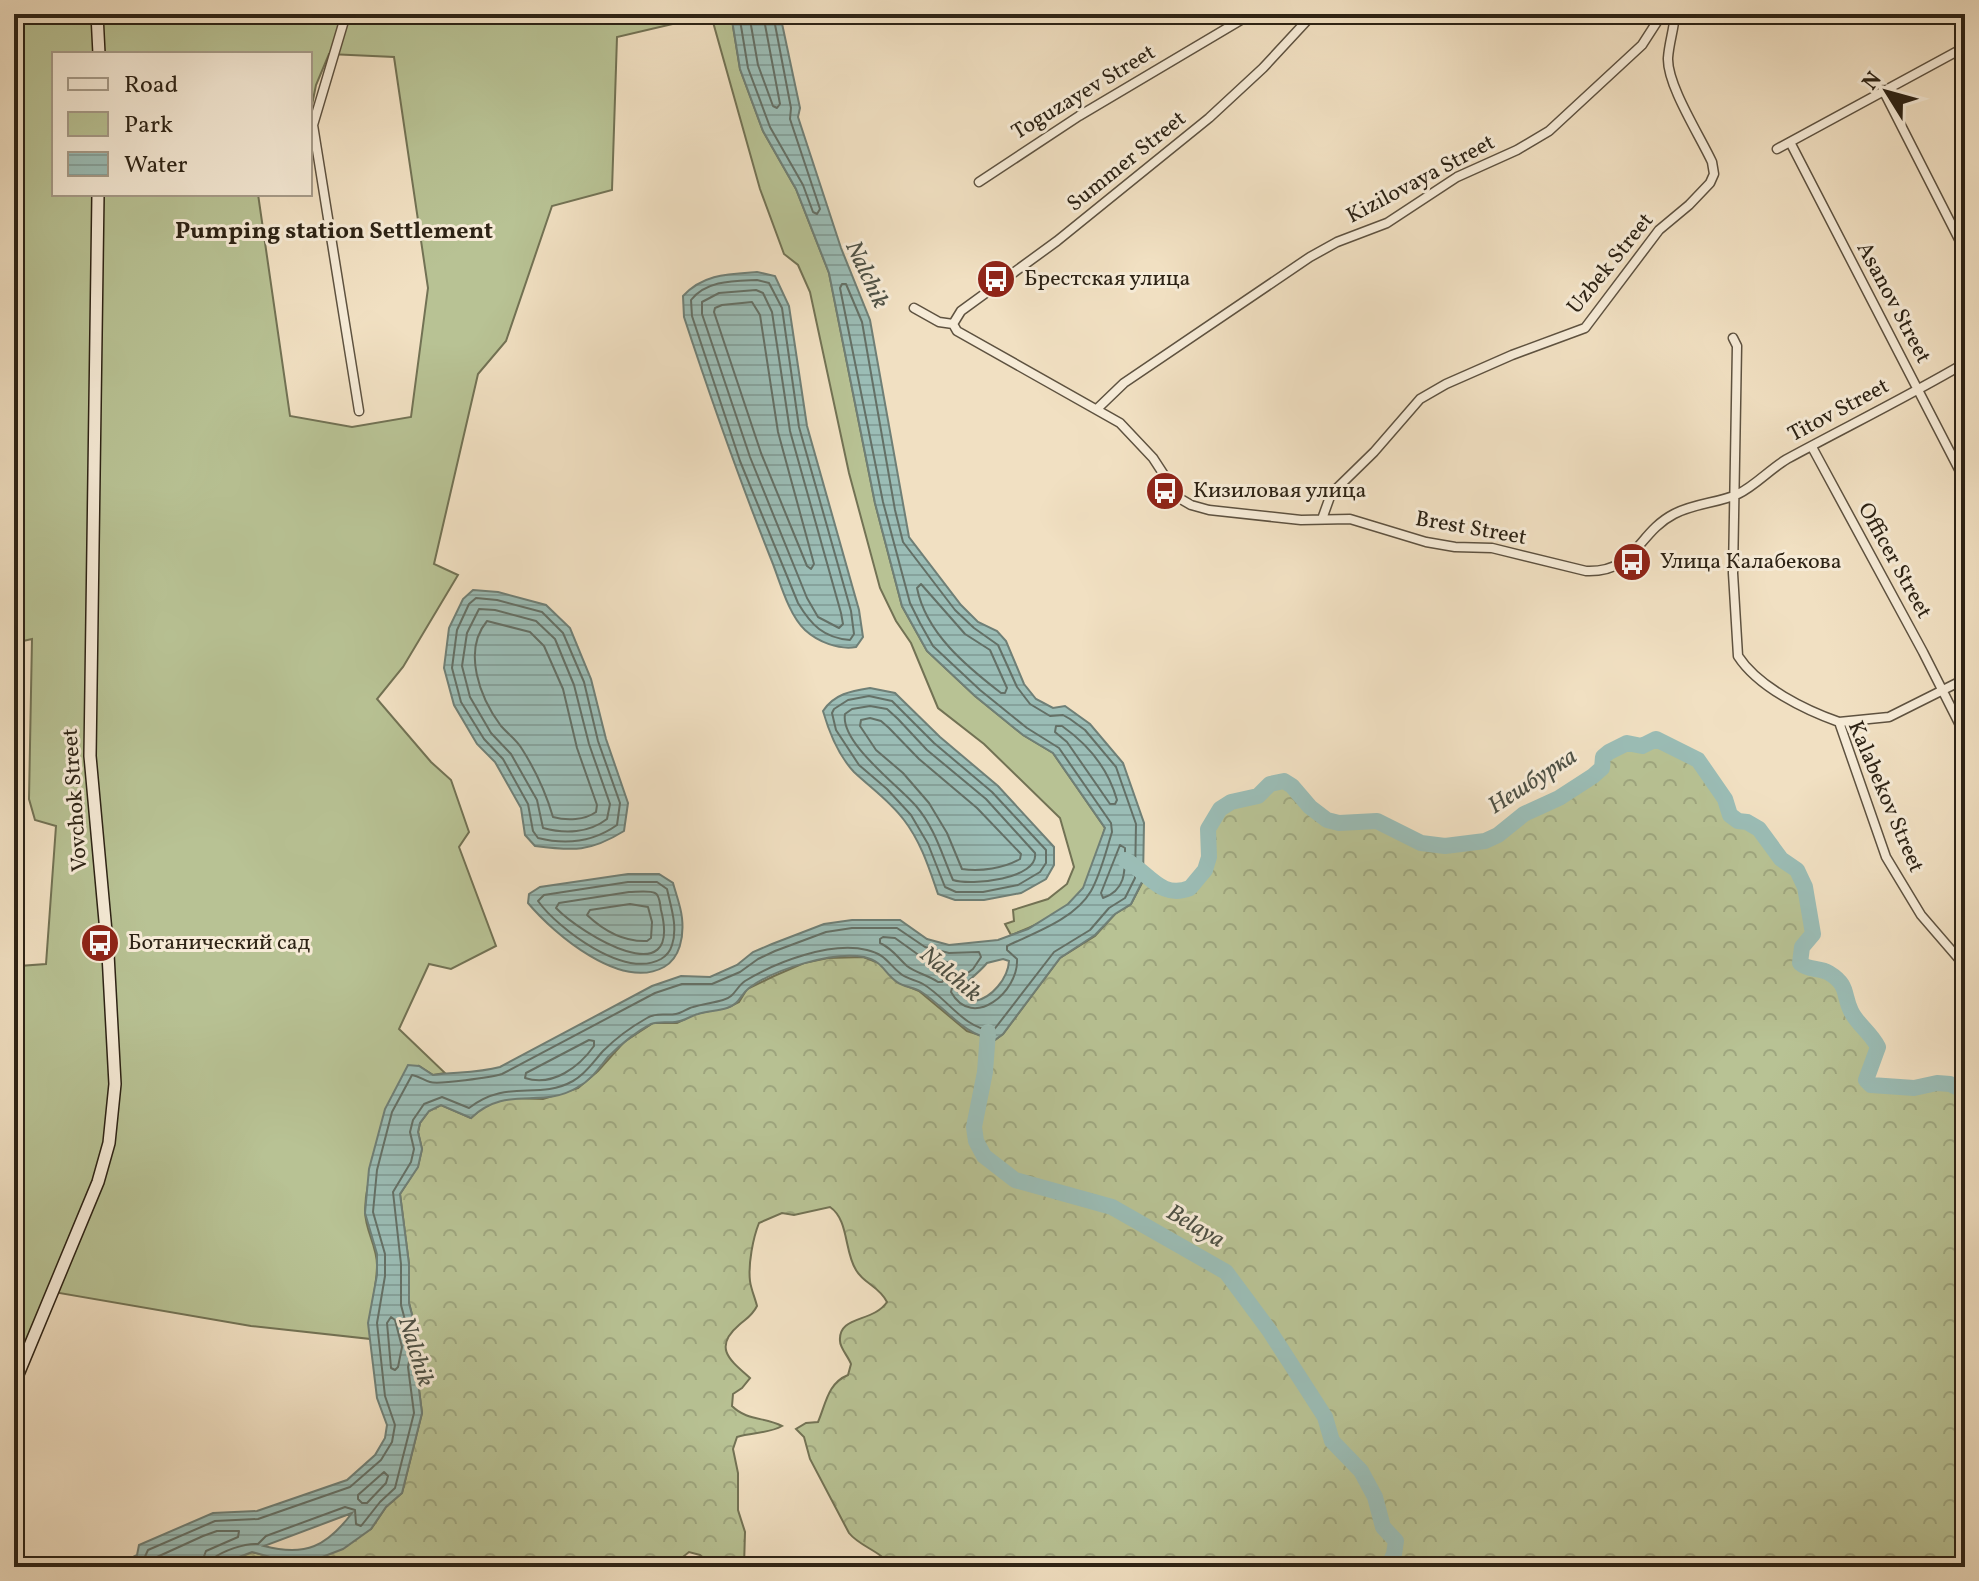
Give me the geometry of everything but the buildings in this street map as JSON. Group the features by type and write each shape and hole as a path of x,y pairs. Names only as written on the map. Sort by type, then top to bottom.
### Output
{"street":[{"path":"97,14 99,52"},
{"path":"346,14 313,125 359,411"},
{"name":"Toguzayev Street","path":"979,182 1066,124 1251,14"},
{"name":"Summer Street","path":"953,324 961,311 1057,241 1209,118 1263,68 1313,14"},
{"name":"Kizilovaya Street","path":"1098,408 1124,383 1310,257 1337,242 1394,219 1457,177 1517,150 1549,131 1642,45 1662,14"},
{"name":"Uzbek Street","path":"1322,519 1331,494 1374,452 1420,399 1512,355 1585,328 1659,230 1710,183 1714,168 1679,95 1668,60 1675,14"},
{"path":"1777,149 1965,47"},
{"path":"1883,90 1965,251"},
{"name":"Asanov Street","path":"1790,142 1965,481"},
{"name":"Vovchok Street","path":"14,1384 106,1160 114,1102 111,998 90,756 98,196"},
{"name":"Brest Street","path":"914,308 939,322 953,324 957,331 1120,423 1144,447 1177,495 1186,503 1209,510 1301,520 1360,521 1426,542 1492,548 1578,570 1600,571 1625,562 1650,534 1675,513 1735,496"},
{"name":"Kalabekov Street","path":"1733,338 1737,346 1733,573 1738,656 1786,697 1805,709 1839,722 1893,869 1921,915 1965,966"},
{"name":"Titov Street","path":"1735,496 1768,470 1965,363"},
{"name":"Officer Street","path":"1812,447 1965,735"},
{"path":"1839,722 1889,717 1965,679"}],"green space":[{"path":"14,14 731,14 740,69 763,131 796,189 829,273 875,503 902,606 927,651 1023,735 1053,753 1105,828 1091,873 1078,895 1051,916 1011,935 1005,924 1014,921 1013,910 1048,899 1067,884 1074,867 1060,818 984,744 938,708 911,643 880,588 849,473 810,292 798,265 784,254 760,189 711,15 617,37 612,190 552,206 506,341 478,374 434,564 458,575 403,667 377,699 431,762 451,780 469,832 459,847 496,946 451,969 429,964 399,1029 445,1073 433,1075 419,1066 384,1136 371,1173 365,1211 377,1265 370,1321 371,1339 251,1326 54,1292 14,1384 14,1092 19,966 46,964 56,826 35,820 29,799 32,639 14,643","holes":["52,52 312,52 312,105 316,85 329,54 394,57 428,288 411,417 352,427 290,416 258,196 52,196"]},
{"path":"1656,739 1698,760 1725,799 1730,815 1759,829 1781,859 1797,870 1805,887 1813,934 1802,947 1800,962 1825,971 1841,983 1851,1011 1876,1042 1878,1047 1866,1079 1871,1085 1914,1088 1937,1083 1950,1084 1965,1091 1965,1567 891,1567 849,1533 810,1459 804,1437 796,1429 806,1423 818,1422 832,1388 848,1375 851,1364 840,1341 845,1327 881,1309 887,1302 856,1270 840,1220 830,1207 794,1215 782,1213 759,1223 750,1267 757,1306 727,1341 727,1354 750,1378 733,1394 732,1406 744,1414 782,1426 737,1437 733,1449 738,1473 738,1510 745,1532 744,1567 714,1567 700,1555 689,1552 676,1567 213,1567 252,1552 292,1563 371,1529 386,1507 402,1493 422,1413 416,1366 420,1346 409,1303 409,1264 400,1194 418,1166 422,1149 418,1132 420,1123 429,1111 441,1105 471,1118 498,1100 543,1099 578,1088 624,1042 653,1023 677,1023 695,1014 729,1007 739,1002 747,989 804,963 828,958 863,957 882,964 897,982 919,991 967,1031 995,1040 1003,1034 1060,958 1095,936 1115,914 1131,904 1143,881 1143,871 1169,891 1190,888 1205,870 1209,857 1208,829 1220,809 1231,802 1258,796 1270,784 1284,781 1318,814 1331,821 1371,820 1422,844 1462,845 1493,838 1529,811 1586,781 1596,773 1610,752"}],"water":[{"name":"Nalchik","path":"731,14 780,14 800,108 798,117 841,248 870,320 909,537 961,605 978,622 997,631 1006,641 1024,684 1036,699 1053,708 1065,706 1090,724 1123,763 1144,823 1143,880 1131,904 1115,914 1095,935 1060,958 1003,1034 995,1040 963,1026 920,991 897,982 876,962 851,956 821,959 760,981 727,1008 678,1022 651,1024 618,1048 587,1081 564,1094 498,1102 471,1118 441,1105 429,1111 420,1123 418,1132 422,1149 418,1167 400,1194 409,1264 409,1303 420,1346 416,1366 422,1413 402,1493 386,1507 371,1529 343,1549 317,1559 292,1563 252,1552 213,1567 114,1567 137,1555 139,1545 213,1513 257,1511 347,1480 375,1455 385,1438 387,1425 377,1398 368,1323 377,1275 377,1254 365,1213 369,1169 385,1109 408,1065 419,1066 433,1075 500,1067 652,986 681,976 710,977 737,965 753,952 824,924 852,920 900,920 927,939 949,945 998,940 1028,929 1068,904 1083,888 1105,828 1053,753 1023,735 927,651 902,606 875,503 829,273 796,189 763,131 740,69","holes":["1003,959 1009,961 1006,974 987,996 975,1001 957,991 987,963","352,1513 334,1534 314,1546 292,1550 264,1546"]},
{"path":"757,272 775,276 789,306 807,426 859,610 863,637 856,647 836,646 822,641 805,630 794,615 737,469 684,317 683,296 699,283 717,276"},
{"path":"473,590 498,592 546,605 570,628 591,679 606,739 628,803 624,831 601,843 571,849 535,846 525,835 521,808 495,762 477,744 454,705 444,668 449,628 463,599"},
{"path":"870,688 895,693 940,737 998,786 1054,847 1054,865 1046,879 1021,893 984,900 955,900 938,894 910,828 893,807 848,765 825,719 823,711 832,701 850,692"},
{"path":"628,874 659,874 673,883 682,932 677,953 664,967 647,972 628,971 609,965 571,943 528,903 529,894 540,887"}],"waterway":[{"name":"Нешбурка","path":"1125,860 1163,888 1180,891 1190,888 1205,870 1209,857 1208,829 1220,809 1231,802 1258,796 1270,784 1284,781 1327,820 1339,823 1377,821 1421,843 1445,846 1485,841 1498,835 1524,814 1559,798 1593,776 1602,768 1603,757 1609,752 1627,743 1642,746 1656,739 1698,760 1725,799 1730,815 1759,829 1781,859 1797,870 1805,887 1813,934 1802,947 1800,963 1825,971 1840,982 1854,1016 1878,1047 1866,1080 1871,1085 1914,1088 1937,1083 1950,1084 1965,1091"},
{"name":"Belaya","path":"988,1032 985,1072 974,1127 976,1141 984,1156 1015,1180 1112,1207 1226,1272 1269,1330 1325,1417 1332,1441 1361,1471 1375,1497 1383,1527 1396,1541 1388,1567"}],"place":[{"name":"Брестская улица","path":"996,279"},
{"name":"Кизиловая улица","path":"1165,491"},
{"name":"Улица Калабекова","path":"1632,562"},
{"name":"Ботанический сад","path":"100,943"}],"district":[{"name":"Pumping station Settlement","path":"334,232"}]}
